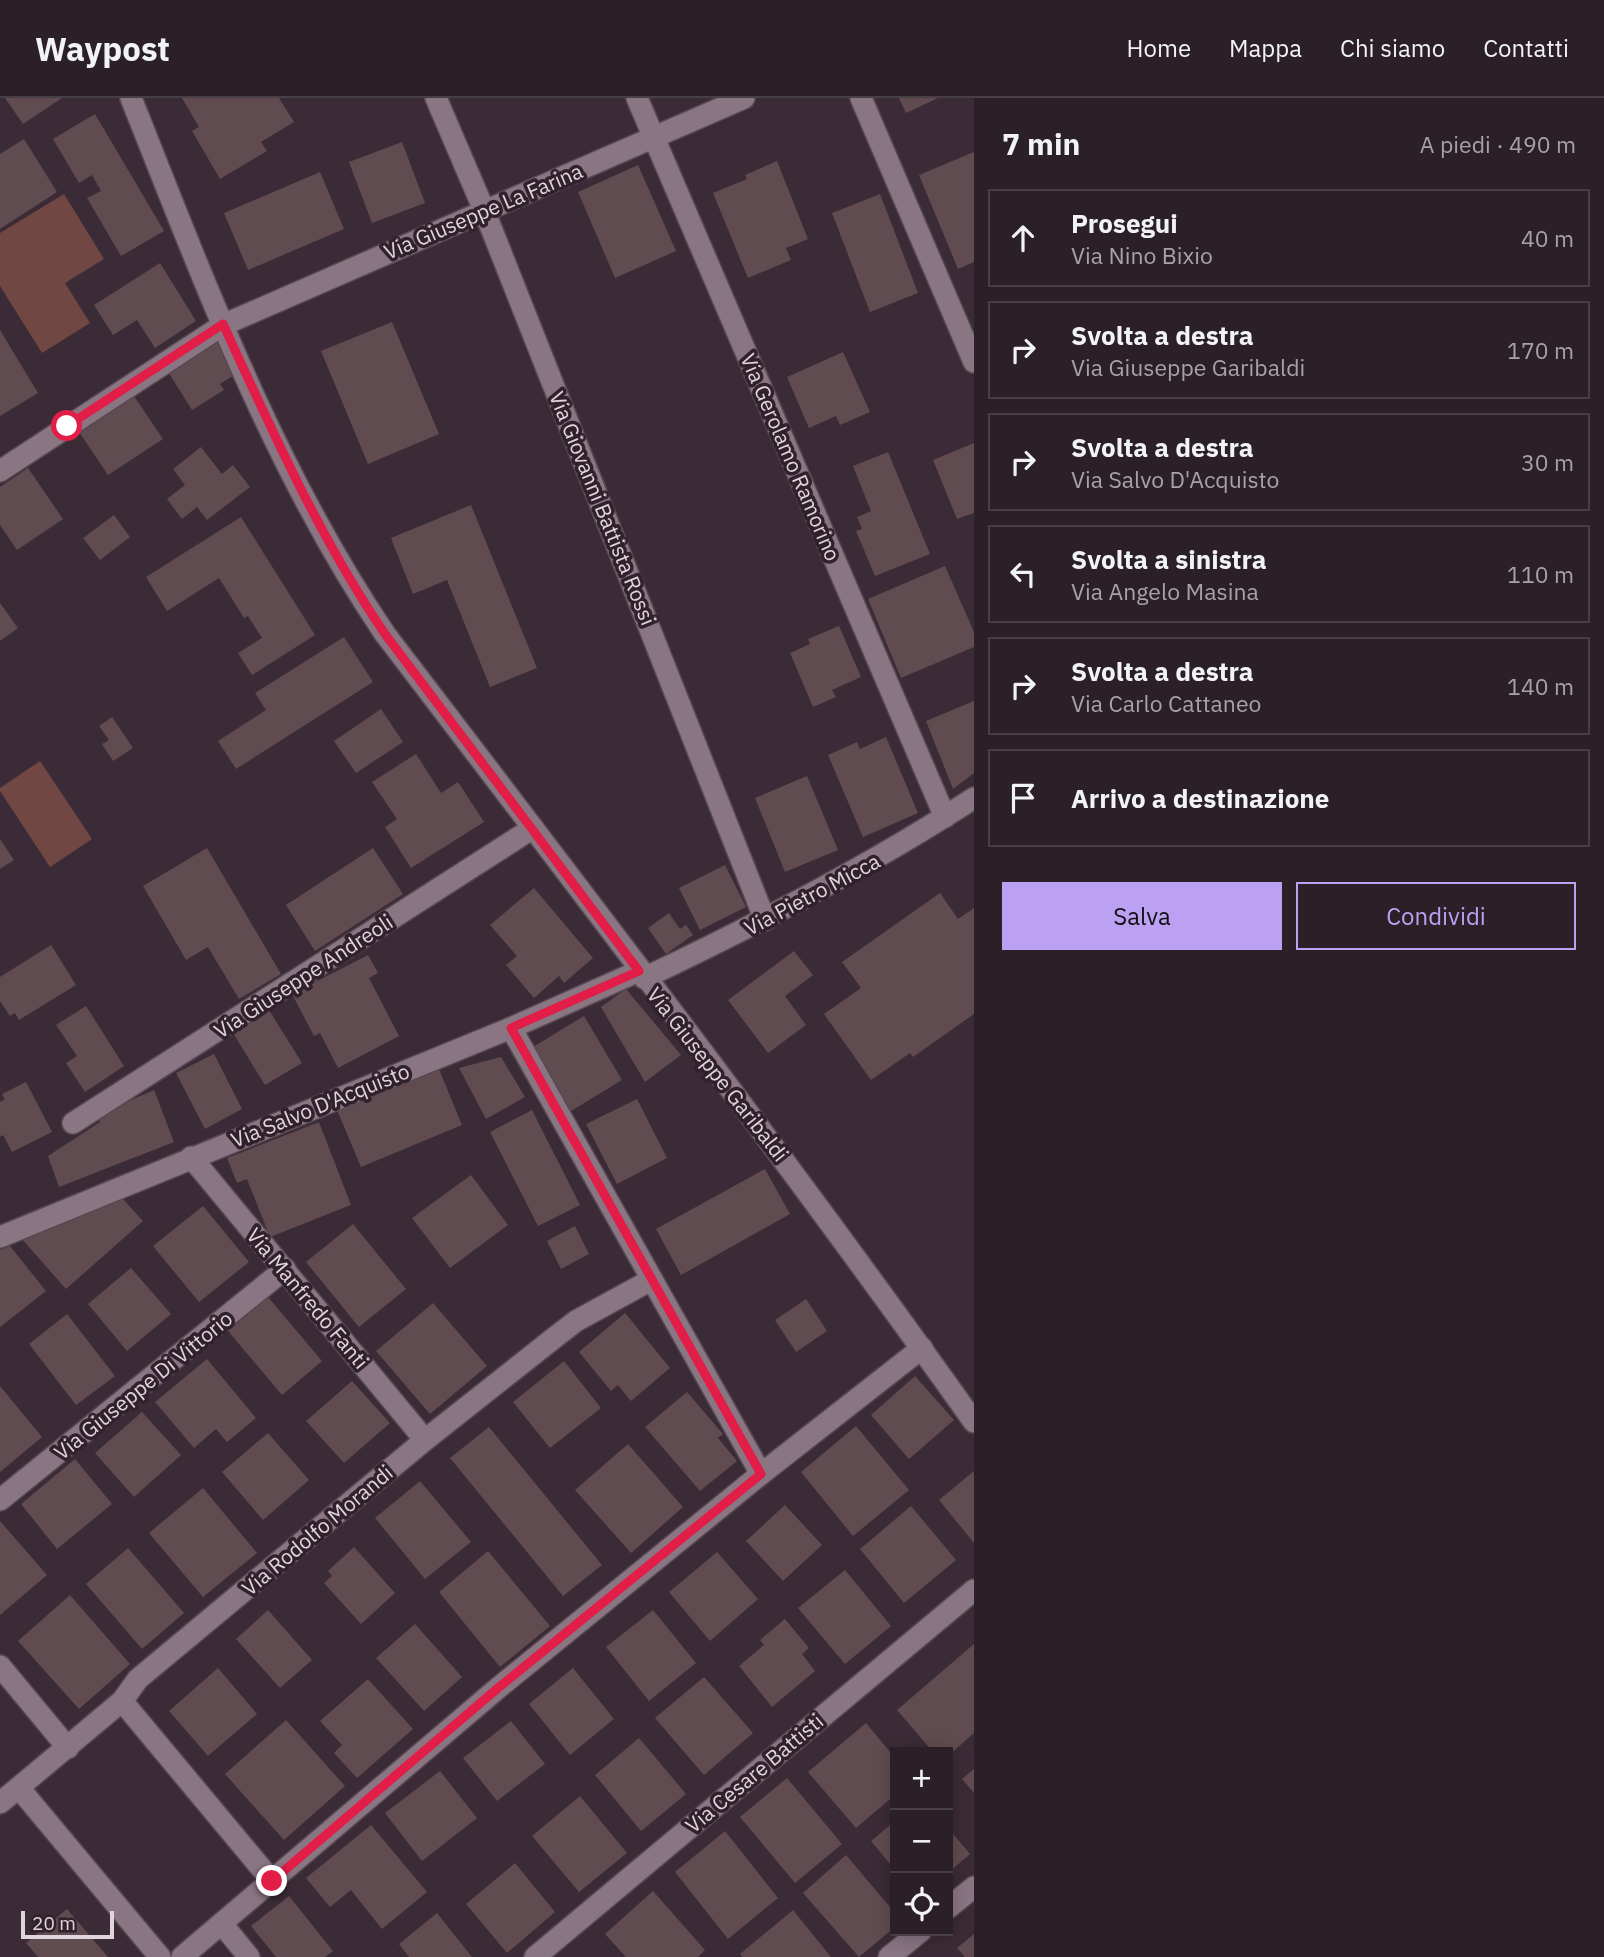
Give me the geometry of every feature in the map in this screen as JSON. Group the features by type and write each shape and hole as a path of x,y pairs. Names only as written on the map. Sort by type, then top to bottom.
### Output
{"street":[{"name":"Via Giuseppe Garibaldi","path":"131,98 223,324 310,509 359,596 385,634 777,1149 974,1422"},
{"name":"Via Giovanni Battista Rossi","path":"436,98 484,210 765,920"},
{"name":"Via Gerolamo Ramorino","path":"637,98 946,817"},
{"name":"Via Giuseppe La Farina","path":"0,471 223,324 744,98"},
{"path":"861,98 974,362"},
{"name":"Via Pietro Micca","path":"642,974 765,920 857,871 974,798"},
{"name":"Via Giuseppe Andreoli","path":"72,1123 533,828"},
{"name":"Via Salvo D'Acquisto","path":"0,1237 642,974"},
{"path":"511,1028 761,1474"},
{"name":"Via Manfredo Fanti","path":"191,1157 425,1440"},
{"name":"Via Giuseppe Di Vittorio","path":"0,1500 285,1269"},
{"name":"Via Rodolfo Morandi","path":"0,1802 122,1701 138,1679 425,1440 576,1321 651,1280"},
{"path":"182,1957 498,1688 761,1474 922,1348"},
{"name":"Via Cesare Battisti","path":"534,1957 974,1590"},
{"path":"0,1666 68,1748"},
{"path":"122,1701 272,1881"},
{"path":"19,1788 160,1957"},
{"path":"953,1904 974,1887"},
{"path":"222,1924 250,1957"},
{"path":"889,1957 914,1936"}],"shaded area":[{"path":"64,194 104,259 65,283 90,323 42,353 0,286 0,233"},
{"path":"40,761 92,839 50,867 0,791 0,788"}],"building":[{"path":"5,98 62,98 23,124"},
{"path":"182,98 279,98 294,122 261,142 267,151 220,179 192,131 199,127"},
{"path":"899,98 938,98 906,113"},
{"path":"95,114 164,231 121,256 87,198 101,191 92,175 79,183 53,139"},
{"path":"24,139 57,192 0,229 0,154"},
{"path":"402,142 425,203 372,223 349,162"},
{"path":"974,152 974,262 958,269 919,175"},
{"path":"777,161 808,239 786,248 791,260 748,278 713,193 747,179 745,175"},
{"path":"638,165 676,251 615,278 578,192"},
{"path":"320,172 344,229 248,270 224,213"},
{"path":"880,194 918,293 870,312 832,213"},
{"path":"160,263 196,321 155,348 137,320 113,335 94,305"},
{"path":"392,322 439,434 368,464 321,351"},
{"path":"0,330 38,393 0,416"},
{"path":"214,335 239,372 220,384 224,390 192,410 165,367"},
{"path":"843,352 870,412 840,425 836,416 809,428 787,377"},
{"path":"132,393 163,439 108,475 77,429"},
{"path":"974,443 974,513 957,519 933,460"},
{"path":"201,447 222,474 233,465 250,487 207,520 197,507 182,519 167,499 185,485 173,469"},
{"path":"888,452 930,554 875,576 856,531 862,529 857,517 871,511 853,466"},
{"path":"28,468 63,519 17,550 0,525 0,487"},
{"path":"471,505 537,668 490,687 447,580 413,594 391,538"},
{"path":"114,515 130,537 100,560 83,538"},
{"path":"241,517 315,635 252,675 238,653 262,638 248,616 244,618 219,578 167,611 146,577"},
{"path":"945,566 974,632 974,647 901,678 868,599"},
{"path":"0,603 18,628 0,641"},
{"path":"839,626 861,677 832,690 836,697 813,707 790,653 810,644 808,639"},
{"path":"344,637 373,682 236,769 218,741 266,710 255,693"},
{"path":"974,701 974,773 953,789 926,721"},
{"path":"381,709 403,742 356,773 334,741"},
{"path":"112,717 133,748 113,761 102,744 109,740 99,726"},
{"path":"886,737 918,813 863,837 828,755 857,742 860,749"},
{"path":"416,754 441,793 458,782 484,822 411,868 385,827 397,819 372,782"},
{"path":"807,776 838,850 785,872 755,798"},
{"path":"0,839 14,860 0,869"},
{"path":"207,848 281,974 239,999 208,947 186,960 143,886"},
{"path":"373,848 403,894 315,951 286,905"},
{"path":"725,865 746,907 700,930 679,888"},
{"path":"534,888 593,958 564,983 559,976 534,998 506,965 517,956 490,925"},
{"path":"940,893 958,919 974,908 974,1014 913,1057 910,1053 871,1080 824,1014 861,988 842,962"},
{"path":"669,913 680,929 686,925 693,935 666,954 648,928"},
{"path":"51,945 76,985 19,1020 15,1013 10,1016 0,1001 0,977"},
{"path":"794,951 813,975 785,996 806,1025 768,1053 728,1000"},
{"path":"368,955 378,973 369,978 399,1036 338,1068 320,1033 314,1036 292,994"},
{"path":"626,989 681,1055 645,1082 601,1007"},
{"path":"86,1006 124,1066 85,1092 66,1063 77,1056 56,1025"},
{"path":"269,1010 302,1063 265,1085 233,1033"},
{"path":"584,1016 622,1080 571,1111 533,1047"},
{"path":"214,1054 242,1109 205,1129 176,1073"},
{"path":"501,1057 525,1097 486,1119 459,1068"},
{"path":"438,1067 462,1125 361,1167 337,1110"},
{"path":"26,1082 52,1132 12,1152 3,1135 0,1137 0,1102 5,1099 2,1094"},
{"path":"154,1090 174,1142 59,1187 48,1156 100,1122 97,1115"},
{"path":"637,1099 667,1158 617,1184 586,1124"},
{"path":"532,1110 580,1205 538,1226 490,1132"},
{"path":"319,1122 351,1205 270,1237 247,1179 237,1183 227,1158"},
{"path":"765,1169 790,1214 681,1275 656,1229"},
{"path":"471,1175 508,1225 450,1268 412,1218"},
{"path":"121,1197 143,1221 66,1289 21,1238"},
{"path":"203,1206 249,1262 199,1302 153,1246"},
{"path":"353,1224 406,1289 359,1327 306,1262"},
{"path":"575,1226 589,1254 561,1269 547,1241"},
{"path":"10,1246 46,1291 0,1327 0,1250"},
{"path":"131,1268 171,1314 127,1351 88,1304"},
{"path":"268,1297 322,1361 282,1395 228,1331"},
{"path":"806,1299 827,1331 796,1352 775,1320"},
{"path":"433,1303 487,1366 430,1414 376,1351"},
{"path":"625,1313 670,1368 631,1401 618,1385 611,1391 579,1352"},
{"path":"67,1314 115,1376 76,1405 29,1344"},
{"path":"207,1359 256,1418 227,1442 216,1429 194,1448 155,1402"},
{"path":"564,1361 601,1408 550,1448 513,1402"},
{"path":"915,1376 954,1420 909,1459 871,1415"},
{"path":"352,1381 390,1423 344,1463 306,1421"},
{"path":"0,1386 42,1437 0,1472"},
{"path":"687,1392 723,1434 718,1438 737,1461 700,1491 645,1427"},
{"path":"142,1412 181,1455 134,1497 95,1453"},
{"path":"856,1426 909,1490 853,1536 801,1472"},
{"path":"489,1427 602,1565 563,1596 450,1458"},
{"path":"268,1433 309,1480 263,1520 222,1472"},
{"path":"628,1444 683,1507 631,1553 575,1490"},
{"path":"75,1459 112,1504 57,1549 21,1504"},
{"path":"974,1471 974,1543 939,1500"},
{"path":"420,1481 471,1542 425,1579 375,1518"},
{"path":"203,1488 257,1553 203,1597 149,1533"},
{"path":"785,1505 822,1545 783,1581 746,1541"},
{"path":"911,1506 956,1560 904,1603 860,1549"},
{"path":"0,1521 47,1575 0,1615"},
{"path":"354,1547 395,1593 361,1624 324,1583 332,1576 328,1571"},
{"path":"128,1548 184,1613 142,1649 86,1584"},
{"path":"488,1551 550,1626 500,1667 439,1592"},
{"path":"717,1552 758,1599 710,1641 669,1592"},
{"path":"845,1570 891,1626 845,1664 798,1608"},
{"path":"70,1595 130,1664 79,1709 18,1641"},
{"path":"268,1610 312,1660 280,1688 236,1639"},
{"path":"653,1610 696,1663 649,1701 606,1647"},
{"path":"785,1619 809,1648 802,1654 815,1671 772,1707 739,1666 764,1645 760,1640"},
{"path":"415,1624 462,1677 424,1711 376,1658"},
{"path":"974,1644 974,1733 953,1752 953,1747 929,1747 897,1710"},
{"path":"218,1668 257,1714 208,1756 169,1711"},
{"path":"573,1668 614,1719 570,1755 529,1704"},
{"path":"704,1677 753,1733 704,1775 655,1718"},
{"path":"368,1679 413,1729 357,1778 334,1753 342,1745 320,1721"},
{"path":"286,1720 345,1786 284,1840 225,1774"},
{"path":"511,1721 545,1764 497,1801 463,1758"},
{"path":"866,1723 890,1752 890,1799 856,1828 808,1772"},
{"path":"639,1738 686,1794 641,1831 595,1775"},
{"path":"974,1769 974,1793 962,1779"},
{"path":"440,1771 477,1818 422,1861 385,1813"},
{"path":"787,1778 842,1844 795,1883 740,1817"},
{"path":"580,1796 627,1853 579,1892 532,1836"},
{"path":"371,1825 427,1892 382,1929 351,1890 330,1907 306,1878"},
{"path":"890,1825 890,1864 871,1841"},
{"path":"725,1831 778,1898 728,1939 675,1872"},
{"path":"953,1834 970,1854 953,1869"},
{"path":"846,1855 890,1907 890,1931 859,1957 803,1893"},
{"path":"515,1863 555,1912 507,1953 466,1904"},
{"path":"653,1891 705,1950 698,1957 626,1957 605,1934"},
{"path":"289,1896 333,1951 325,1957 276,1957 251,1926"},
{"path":"67,1909 108,1957 38,1957 26,1943"},
{"path":"793,1910 831,1957 742,1957 740,1954"},
{"path":"437,1913 472,1957 409,1957 399,1944"},
{"path":"974,1934 974,1957 965,1957 957,1948"}],"route":[{"path":"67,426 223,324 310,509 359,596 639,971 511,1028 761,1474 498,1688 272,1881"}]}
